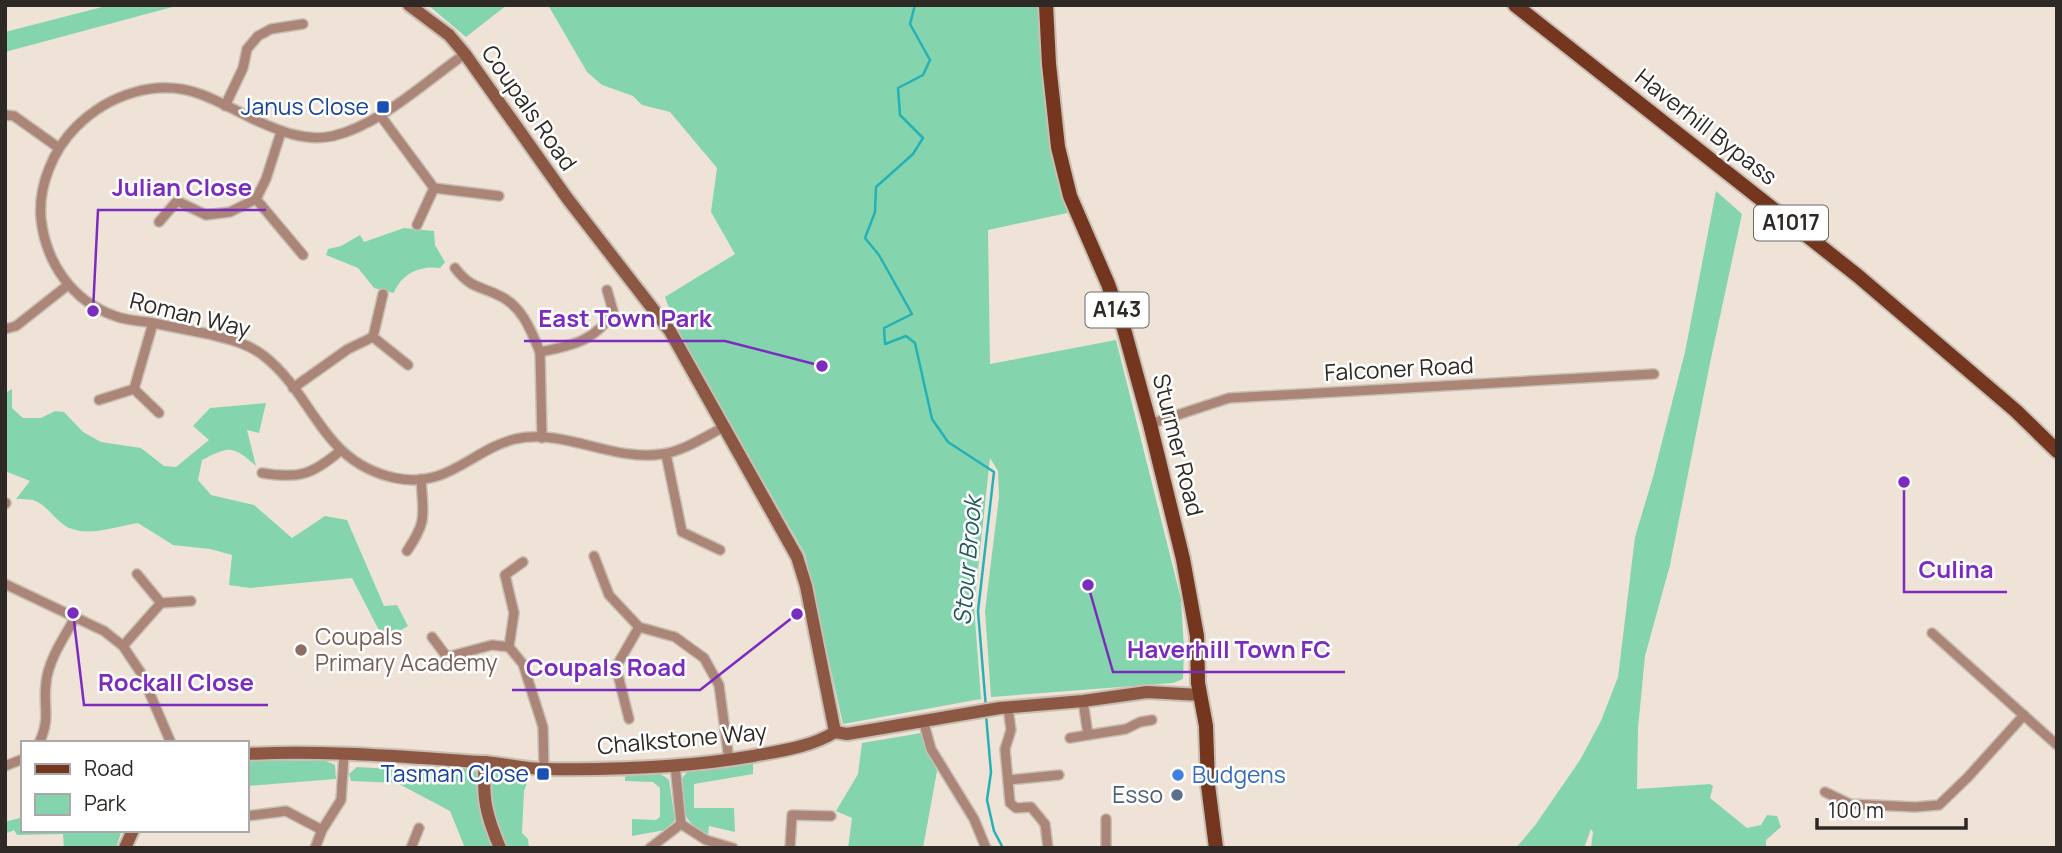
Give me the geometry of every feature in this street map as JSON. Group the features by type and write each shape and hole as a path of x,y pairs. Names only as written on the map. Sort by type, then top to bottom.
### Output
{"main road":[{"name":"Sturmer Road","path":"1046,5 1058,148 1070,196 1108,284 1124,329 1183,558 1196,636 1216,848"},
{"name":"Haverhill Bypass","path":"1515,5 1858,276 2016,411 2057,451"}],"street":[{"name":"Coupals Road","path":"409,5 449,35 465,54 567,198 670,331 797,557 806,586 835,732"},
{"path":"225,106 243,68 247,50 257,36 271,29 303,24"},
{"name":"Roman Way","path":"465,54 380,115 333,136 309,138 282,132 198,93 171,87 141,90 114,99 95,110 74,130 51,163 44,187 41,214 44,242 55,267 68,285 85,301 115,317 188,330 247,345 265,357 293,388 340,451 355,463 395,478 421,480 459,468 514,440 542,438 571,441 618,453 643,456 666,454 724,428"},
{"path":"5,115 14,116 59,148"},
{"path":"380,115 434,188 499,196"},
{"path":"159,222 177,201 206,215 230,212 256,199 282,132"},
{"path":"417,225 434,188"},
{"path":"256,199 303,255"},
{"path":"455,268 466,282 504,298 524,316 540,352 542,438"},
{"path":"5,328 16,327 68,285"},
{"path":"540,352 574,345 597,332 612,311 607,290"},
{"path":"373,337 383,294"},
{"path":"134,389 153,323"},
{"path":"373,337 408,365"},
{"path":"293,388 348,349 373,337"},
{"name":"Falconer Road","path":"1150,424 1229,398 1654,374"},
{"path":"99,400 134,389"},
{"path":"134,389 159,413"},
{"path":"262,473 288,477 309,473 324,465 340,451"},
{"path":"666,454 682,532 720,550"},
{"path":"407,551 424,519 421,480"},
{"path":"594,556 609,595 639,627 675,637 704,658 719,685 729,760"},
{"path":"509,647 514,613 505,575 523,562"},
{"path":"137,574 161,603"},
{"path":"5,584 104,631 122,646 141,673 170,741"},
{"path":"122,646 161,603 191,601"},
{"path":"40,741 46,728 46,681 53,659 75,616"},
{"path":"629,719 615,667 639,627"},
{"path":"1932,633 2057,745"},
{"path":"432,637 446,657 492,645 509,647 523,664 543,727 544,769"},
{"name":"Chalkstone Way","path":"248,754 344,755 485,762 544,769 675,765 782,751 825,739 835,732 847,734 1004,708 1083,701 1147,691 1200,695"},
{"path":"1083,701 1088,735"},
{"path":"1004,708 1011,730 1005,749 1010,803 1016,808 1031,807 1045,824 1048,848"},
{"path":"1825,792 1850,804 1916,807 1939,805 2024,715"},
{"path":"923,720 931,749 974,818 986,848"},
{"path":"1070,738 1126,729 1152,720"},
{"path":"315,848 322,830 341,800 344,755"},
{"path":"485,762 483,791 486,810 500,848"},
{"path":"675,765 681,824"},
{"path":"1008,780 1059,775"},
{"path":"248,816 286,811 322,830"},
{"path":"790,848 792,815 831,816"},
{"path":"1106,818 1106,848"},
{"path":"650,848 681,824"},
{"path":"681,824 706,840 733,848"},
{"path":"411,848 419,828"},
{"path":"125,848 132,832"}],"green space":[{"path":"110,5 180,5 5,52 5,32"},
{"path":"428,5 507,5 466,37"},
{"path":"548,5 1046,5 1070,196 1067,213 988,230 990,364 1116,340 1181,599 1183,679 1173,683 991,697 985,611 999,497 998,471 990,458 974,606 981,699 843,724 805,554 678,332 665,297 735,254 711,212 717,168 670,112 642,105 633,96 602,85 587,72"},
{"path":"1716,191 1742,214 1670,565 1645,656 1638,728 1637,789 1710,784 1713,786 1710,798 1747,828 1761,825 1767,815 1777,816 1781,827 1766,840 1766,848 1591,848 1591,829 1584,848 1516,848 1580,760 1601,721 1618,677 1635,537 1685,352"},
{"path":"404,228 434,231 435,245 445,262 440,268 425,268 412,272 401,281 394,293 374,288 358,268 326,255 328,249 341,246 360,235 364,242"},
{"path":"12,389 12,408 23,418 41,418 55,411 64,412 83,432 101,442 141,448 164,466 176,467 209,440 193,426 210,408 266,403 259,433 247,430 256,466 236,451 225,450 202,460 198,480 211,495 254,505 292,538 325,516 347,520 384,606 397,605 408,626 384,640 352,578 250,588 229,585 232,555 210,549 173,545 138,523 96,531 72,529 61,523 39,502 16,499 30,481 5,471 5,393"},
{"path":"921,733 937,771 923,848 848,848 852,818 836,811 858,774 862,743"},
{"path":"248,761 326,761 335,765 336,779 248,786"},
{"path":"753,763 753,774 694,784 694,808 734,808 735,832 709,826 708,836 693,825 685,813 682,799 680,781 687,772"},
{"path":"461,766 469,767 478,773 480,814 493,848 465,848 450,811 397,783 351,781 349,774 357,767 458,775"},
{"path":"506,769 531,772 524,791 522,833 528,839 529,848 506,848 492,810 492,780 497,771"},
{"path":"632,773 656,773 669,780 675,820 665,830 632,836 632,819 656,820 660,817 660,788 653,782 625,781 625,777"},
{"path":"21,818 21,832 121,832 116,848 64,848 63,834 17,835 14,830 5,834 5,822"}],"waterway":[{"name":"Stour Brook","path":"915,5 910,24 930,60 923,75 898,88 900,115 923,138 913,154 876,187 875,212 865,238 879,255 912,314 884,328 885,344 906,336 915,343 932,419 948,442 994,472 978,611 986,708"},
{"name":"Stour Brook","path":"986,715 991,772 987,800 994,831 1003,848"}],"place":[{"name":"Janus Close","path":"383,107"},
{"name":"Julian Close","path":"93,311"},
{"name":"East Town Park","path":"822,366"},
{"name":"Culina","path":"1904,482"},
{"name":"Haverhill Town FC","path":"1088,585"},
{"name":"Rockall Close","path":"73,613"},
{"name":"Coupals Road","path":"797,614"},
{"name":"Coupals Primary Academy","path":"301,650"},
{"name":"Tasman Close","path":"543,774"},
{"name":"Budgens","path":"1178,775"},
{"name":"Esso","path":"1177,795"}]}
